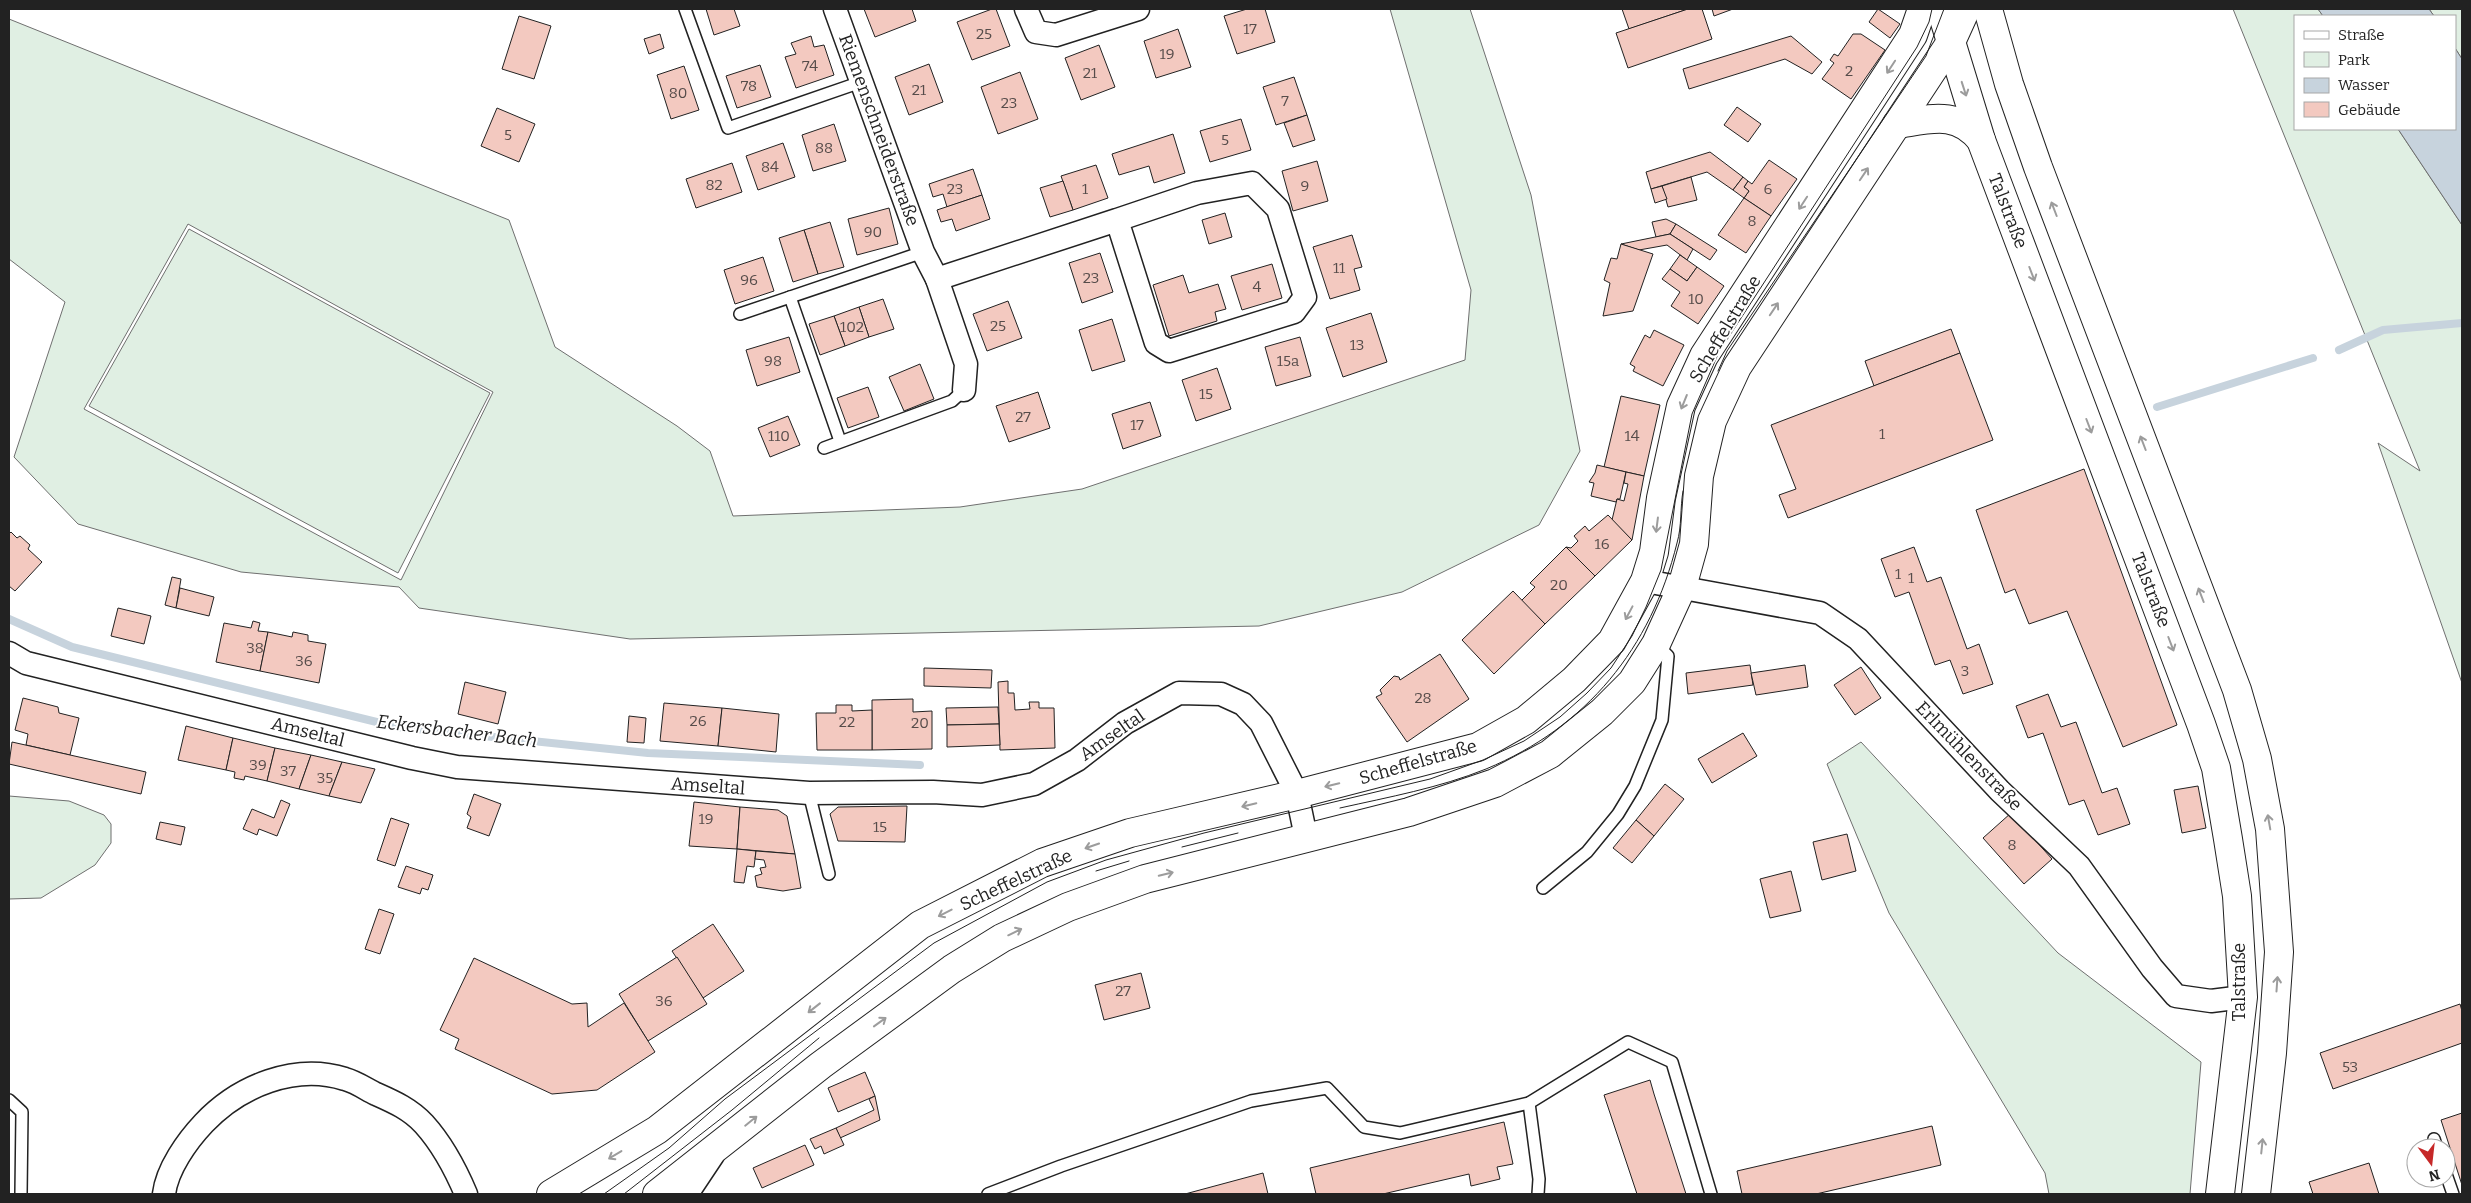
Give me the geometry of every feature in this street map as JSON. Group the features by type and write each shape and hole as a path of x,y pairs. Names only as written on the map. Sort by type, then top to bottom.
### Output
{"street":[{"name":"Riemenschneiderstraße","path":"835,9 923,252 937,279 966,364 964,390"},
{"path":"1026,9 1036,32 1056,35 1138,9"},
{"name":"Scheffelstraße","path":"551,1194 657,1130 920,925 1042,863 1130,833 1297,794 1478,746 1526,720 1574,680 1612,641 1645,582 1654,552 1661,498 1681,406 1704,356 1913,35 1959,12"},
{"name":"Talstraße","path":"1959,12 1951,42 1981,140 2216,768 2237,896 2243,997 2220,1194"},
{"name":"Talstraße","path":"1959,12 2038,167 2237,690 2257,759 2270,829 2278,952 2272,1054 2256,1194"},
{"name":"Scheffelstraße","path":"657,1194 718,1148 821,1065 952,969 1002,938 1068,907 1145,879 1409,812 1495,783 1550,754 1602,712 1632,682 1656,644 1682,587 1694,544 1699,476 1712,420 1737,367 1951,42"},
{"path":"1897,124 1940,118 1956,120 1972,129 1981,140"},
{"path":"937,279 1197,192 1252,183 1278,210 1305,297 1294,312 1169,351 1156,343 1117,220"},
{"name":"Erlmühlenstraße","path":"1645,582 1820,612 1858,639 2000,791 2078,866 2152,968 2176,996 2211,1002 2243,997"},
{"name":"Amseltal","path":"9,653 26,663 412,758 457,767 809,793 933,792 982,795 1034,784 1077,760 1125,723 1179,693 1221,694 1244,704 1261,723 1297,794 1306,837"},
{"path":"164,1194 166,1181 194,1135 213,1114 259,1083 286,1076 315,1074 345,1079 404,1106 423,1123 451,1160 466,1194"},
{"name":"Scheffelstraße","path":"687,1194 718,1148"}],"lane":[{"path":"685,9 728,128 862,82"},
{"path":"740,314 923,252"},
{"path":"790,297 840,441"},
{"name":"Riemenschneiderstraße","path":"824,448 952,401 964,390"},
{"path":"1543,888 1587,852 1618,814 1635,786 1662,720 1668,656 1656,644"},
{"path":"809,793 829,874"},
{"path":"988,1194 1061,1166 1250,1102 1327,1088 1364,1127 1400,1133 1529,1102 1628,1042 1672,1062 1711,1194"},
{"path":"9,1100 22,1112 20,1194"},
{"path":"1529,1102 1539,1179 1538,1194"}],"green space":[{"path":"1390,9 1470,9 1531,195 1580,451 1539,525 1402,592 1259,626 630,639 419,608 399,587 241,572 78,524 14,457 65,302 9,259 9,19 509,220 555,347 677,426 710,451 733,516 960,507 1082,489 1465,360 1471,290","holes":["188,224 493,392 401,580 84,409"]},
{"path":"2233,9 2318,9 2322,15 2294,15 2294,130 2399,130 2462,225 2462,683 2378,443 2420,471"},
{"path":"2429,9 2462,9 2462,59 2456,50 2456,15 2433,15"},
{"path":"189,229 490,393 398,573 89,406"},
{"path":"1861,742 2058,953 2201,1062 2190,1194 2049,1194 2045,1173 1889,913 1827,764"},
{"path":"9,796 69,801 104,815 111,824 111,843 95,865 41,898 9,899"}],"water":[{"path":"2318,9 2429,9 2433,15 2322,15"},
{"path":"2456,50 2462,59 2462,225 2399,130 2456,130"}],"building":[{"path":"706,9 734,9 740,26 714,35"},
{"path":"864,9 912,9 916,21 875,37"},
{"path":"996,9 1010,46 972,60 957,22"},
{"path":"1247,9 1265,9 1275,42 1237,54 1224,16"},
{"path":"1622,9 1688,9 1629,29"},
{"path":"1688,9 1702,9 1712,39 1628,68 1616,33"},
{"path":"1712,9 1733,9 1714,16"},
{"path":"1878,9 1900,24 1890,38 1869,22"},
{"path":"519,16 551,26 534,79 502,69"},
{"path":"1178,29 1191,67 1156,78 1144,41"},
{"path":"660,34 664,48 649,54 644,39"},
{"path":"1853,34 1861,34 1885,50 1851,99 1822,79 1834,63 1830,60 1834,54 1838,56"},
{"path":"811,36 814,47 824,45 834,75 796,88 785,57 796,54 791,43"},
{"path":"1791,36 1822,62 1812,74 1785,59 1689,89 1683,69"},
{"path":"1099,45 1115,87 1081,100 1065,58"},
{"path":"929,64 943,102 909,115 895,77"},
{"path":"760,65 771,97 737,108 726,76"},
{"path":"684,66 699,110 671,119 657,75"},
{"path":"1020,72 1038,119 998,134 981,87"},
{"path":"1294,77 1307,115 1276,125 1263,87"},
{"path":"1737,107 1761,124 1748,142 1724,125"},
{"path":"497,108 535,124 519,162 481,146"},
{"path":"1307,115 1315,140 1293,147 1284,123"},
{"path":"1241,119 1251,150 1210,162 1200,131"},
{"path":"834,124 846,161 813,171 802,135"},
{"path":"1173,134 1185,173 1154,183 1149,166 1119,175 1112,154"},
{"path":"783,143 795,177 758,190 746,156"},
{"path":"1710,152 1743,177 1733,190 1707,172 1651,189 1646,172"},
{"path":"1769,160 1797,179 1771,216 1744,198 1749,191 1744,187 1748,181 1752,184"},
{"path":"1317,161 1328,201 1293,211 1282,171"},
{"path":"732,163 742,192 696,208 686,179"},
{"path":"1096,165 1108,198 1073,210 1061,176"},
{"path":"973,169 982,195 947,207 943,194 933,197 929,184"},
{"path":"1691,177 1697,200 1668,207 1662,186"},
{"path":"1743,177 1748,181 1744,187 1749,191 1744,198 1733,190"},
{"path":"1063,181 1073,210 1050,217 1040,188"},
{"path":"1662,186 1667,199 1655,203 1651,189"},
{"path":"982,195 990,219 956,231 952,219 941,222 937,210"},
{"path":"1744,198 1771,216 1746,253 1718,235"},
{"path":"889,208 898,244 857,255 848,219"},
{"path":"1225,213 1232,237 1209,244 1202,220"},
{"path":"1666,219 1676,224 1670,234 1656,237 1652,222"},
{"path":"830,222 844,267 818,274 804,230"},
{"path":"1676,224 1717,250 1710,260 1670,234"},
{"path":"804,230 818,274 793,282 779,238"},
{"path":"1670,234 1693,249 1687,260 1667,245 1639,250 1621,244"},
{"path":"1352,235 1362,267 1354,269 1360,290 1330,299 1313,247"},
{"path":"1621,244 1653,254 1633,311 1603,316 1610,283 1604,280 1611,258 1617,259"},
{"path":"1100,253 1113,292 1082,303 1069,263"},
{"path":"1680,255 1697,267 1687,281 1670,269"},
{"path":"763,257 774,291 735,304 724,270"},
{"path":"1272,264 1282,298 1242,310 1231,276"},
{"path":"1697,267 1724,286 1698,324 1671,306 1680,292 1662,279 1670,269 1687,281"},
{"path":"1183,275 1189,293 1218,284 1226,309 1215,312 1217,321 1169,336 1153,285"},
{"path":"883,299 894,329 869,337 859,307"},
{"path":"1008,301 1022,338 987,351 973,314"},
{"path":"859,307 869,337 845,346 834,316"},
{"path":"1371,313 1387,362 1343,377 1326,328"},
{"path":"834,316 845,346 820,355 809,324"},
{"path":"1112,319 1125,361 1092,371 1079,330"},
{"path":"1951,329 1960,353 1874,386 1865,361"},
{"path":"1654,330 1684,345 1663,386 1633,371 1635,367 1630,364 1645,335 1650,338"},
{"path":"789,337 800,372 757,386 746,350"},
{"path":"1300,337 1311,376 1276,386 1265,347"},
{"path":"1960,353 1993,440 1788,518 1779,495 1796,489 1771,425"},
{"path":"920,364 934,399 904,411 889,377"},
{"path":"1217,368 1231,409 1196,421 1182,380"},
{"path":"868,387 879,417 848,428 837,398"},
{"path":"1038,392 1050,428 1009,442 996,406"},
{"path":"1621,396 1660,405 1644,476 1604,467"},
{"path":"1150,402 1161,436 1123,449 1112,414"},
{"path":"788,416 800,445 770,457 758,428"},
{"path":"1597,465 1626,472 1620,499 1617,499 1616,502 1591,496 1594,483 1589,482 1595,473"},
{"path":"2084,469 2177,725 2123,747 2067,611 2029,624 2015,589 2005,593 1976,510"},
{"path":"1626,472 1644,476 1632,540 1612,520 1617,499 1624,501 1628,484 1624,483"},
{"path":"1608,515 1632,540 1595,576 1566,547 1571,548 1578,541 1574,536 1585,526 1589,531"},
{"path":"11,532 17,538 20,536 30,545 28,549 42,562 15,591 9,586 9,534"},
{"path":"1566,547 1595,576 1545,624 1521,601 1535,587 1530,583"},
{"path":"1914,547 1927,582 1941,577 1967,649 1979,644 1993,684 1963,694 1950,660 1935,665 1909,592 1895,597 1881,559"},
{"path":"172,577 181,579 176,608 165,605"},
{"path":"180,588 214,597 209,616 176,608"},
{"path":"1513,591 1545,624 1494,674 1462,640"},
{"path":"118,608 151,616 144,644 111,636"},
{"path":"253,621 260,623 258,631 268,632 260,671 216,662 224,623 251,628"},
{"path":"268,632 292,637 293,632 308,635 308,641 326,644 319,683 260,671"},
{"path":"1440,654 1469,699 1407,742 1376,697 1382,694 1380,690 1394,676 1399,677 1400,680"},
{"path":"1750,665 1753,685 1688,694 1686,673"},
{"path":"1805,665 1808,687 1756,695 1751,673"},
{"path":"1861,667 1881,698 1855,715 1834,685"},
{"path":"924,668 992,670 991,688 924,686"},
{"path":"1008,681 1008,693 1014,693 1015,710 1030,709 1029,702 1039,702 1039,708 1054,708 1055,748 1000,750 998,682"},
{"path":"465,682 506,692 498,724 458,714"},
{"path":"2048,694 2061,727 2076,722 2102,793 2117,788 2130,824 2098,835 2084,800 2069,805 2043,733 2028,738 2016,706"},
{"path":"23,698 58,707 59,713 79,718 70,755 26,745 28,734 15,730"},
{"path":"913,699 913,712 932,711 932,749 872,750 872,700"},
{"path":"664,703 722,708 718,746 660,741"},
{"path":"836,705 852,705 852,711 872,710 872,750 817,750 816,713 836,713"},
{"path":"998,707 999,724 947,725 946,708"},
{"path":"722,708 779,714 776,752 718,746"},
{"path":"629,716 646,718 644,743 627,742"},
{"path":"999,724 1000,745 947,747 947,725"},
{"path":"186,726 233,738 226,770 178,760"},
{"path":"1743,733 1757,756 1712,783 1698,759"},
{"path":"233,738 275,748 267,781 245,776 244,780 234,778 235,772 226,770"},
{"path":"12,742 146,772 141,794 9,764"},
{"path":"275,748 311,755 299,789 267,781"},
{"path":"311,755 342,762 329,796 299,789"},
{"path":"342,762 375,769 361,803 329,796"},
{"path":"1665,784 1684,799 1654,836 1636,820"},
{"path":"2198,786 2206,828 2182,833 2174,790"},
{"path":"474,794 501,804 489,836 467,828 471,817 467,814"},
{"path":"281,800 290,804 277,836 259,829 257,835 243,829 252,809 274,818"},
{"path":"694,802 740,807 737,849 689,846"},
{"path":"907,806 905,842 838,841 830,814 838,807"},
{"path":"740,807 778,810 787,816 795,854 737,849"},
{"path":"2011,813 2052,859 2024,884 1983,838"},
{"path":"391,818 409,824 395,866 377,860"},
{"path":"1636,820 1654,836 1632,863 1613,848"},
{"path":"160,822 185,827 181,845 156,839"},
{"path":"1847,834 1856,871 1822,880 1813,842"},
{"path":"737,849 756,851 754,867 747,866 744,883 734,882"},
{"path":"756,851 795,854 801,888 783,891 757,887 755,876 762,874 760,868 766,867 764,860 755,859"},
{"path":"406,866 433,875 428,890 422,888 420,894 398,887"},
{"path":"1791,871 1801,911 1770,918 1760,879"},
{"path":"379,909 394,914 380,954 365,949"},
{"path":"713,924 744,971 703,998 672,951"},
{"path":"677,957 707,1004 648,1041 619,994"},
{"path":"474,958 572,1004 587,1003 588,1027 624,1003 655,1052 597,1090 552,1094 455,1049 459,1039 440,1030"},
{"path":"1141,973 1150,1008 1104,1020 1095,985"},
{"path":"2460,1004 2462,1011 2462,1043 2333,1089 2320,1053"},
{"path":"865,1072 875,1096 838,1112 828,1088"},
{"path":"1650,1080 1686,1194 1637,1194 1604,1095"},
{"path":"875,1096 880,1120 840,1138 836,1128 874,1110 869,1099"},
{"path":"2462,1113 2462,1185 2456,1166 2456,1138 2447,1138 2441,1120"},
{"path":"1504,1122 1513,1164 1497,1167 1500,1179 1471,1186 1469,1174 1383,1194 1316,1194 1310,1168"},
{"path":"1932,1126 1941,1165 1816,1194 1742,1194 1737,1171"},
{"path":"836,1128 844,1145 824,1154 821,1146 815,1149 810,1139"},
{"path":"805,1145 814,1165 762,1188 753,1168"},
{"path":"2369,1163 2379,1194 2313,1194 2309,1182"},
{"path":"1263,1173 1268,1194 1185,1194"}],"waterway":[{"name":"Eckersbacher Bach","path":"2339,350 2383,330 2462,323"},
{"name":"Eckersbacher Bach","path":"2157,407 2313,358"},
{"name":"Eckersbacher Bach","path":"9,619 72,647 397,727 648,753 920,765"}],"tram line":[{"path":"604,1194 669,1148 725,1099 934,943 1047,882 1106,860 1204,833 1430,779 1483,760 1524,741 1560,717 1587,693 1611,668 1632,636 1661,570 1692,414 1719,352 1917,47 1929,22 1932,9"},
{"path":"1718,371 1727,351 1926,56 1944,9"},
{"path":"1340,808 1432,787 1486,769 1522,752 1555,731 1584,707 1610,680 1632,650 1650,617 1665,581 1677,543 1683,491"},
{"path":"1182,847 1238,833"},
{"path":"1096,871 1129,861"},
{"path":"624,1194 732,1110 819,1038"}]}
